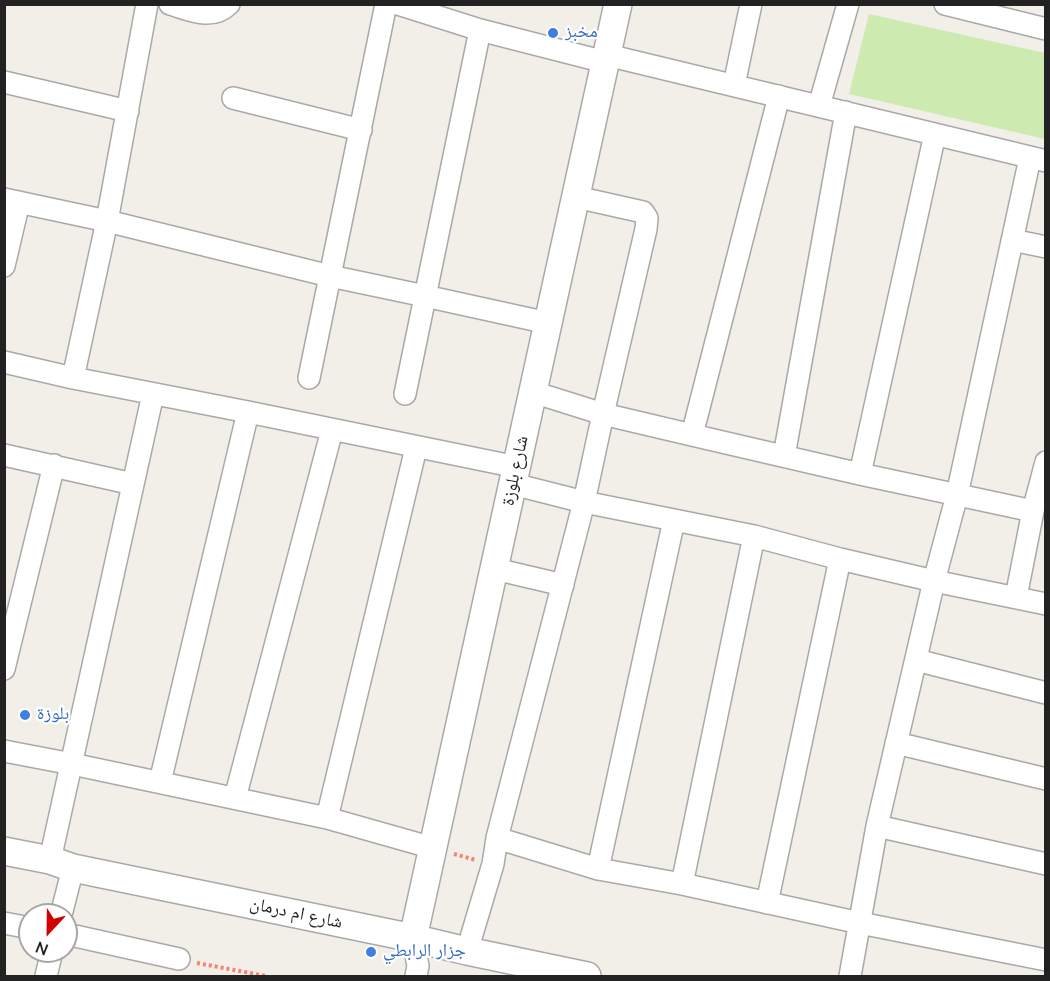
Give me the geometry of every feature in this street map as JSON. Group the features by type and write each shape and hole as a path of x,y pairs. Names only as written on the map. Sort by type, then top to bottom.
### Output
{"street":[{"path":"73,378 107,221 147,4"},
{"path":"170,4 211,14 221,11 229,4"},
{"path":"309,378 386,4"},
{"path":"398,4 480,30 734,85 1038,160 1012,240 957,495 934,581 877,826 849,976"},
{"name":"شارع بلوزة","path":"413,938 618,4"},
{"path":"734,85 750,4"},
{"path":"819,106 848,4"},
{"path":"945,4 1046,29"},
{"path":"405,394 480,30"},
{"path":"4,82 128,111"},
{"path":"693,435 778,96"},
{"path":"233,98 361,130"},
{"path":"784,456 846,112"},
{"path":"860,474 935,134"},
{"path":"467,951 493,864 497,838 584,502 646,229 647,218 643,212 576,197"},
{"path":"4,266 12,200 330,276 548,323"},
{"path":"1012,240 1046,248"},
{"path":"4,362 416,447 515,476 584,502 754,536 934,581 1046,604"},
{"path":"533,392 603,414 860,474 1033,511"},
{"path":"61,903 62,864 72,764 153,394"},
{"path":"160,782 248,412"},
{"path":"235,798 332,430"},
{"path":"327,818 416,447"},
{"path":"4,455 133,483"},
{"path":"1016,597 1033,511 1046,462"},
{"path":"4,669 54,465"},
{"path":"598,870 674,520"},
{"path":"682,884 754,536"},
{"path":"767,903 840,559"},
{"path":"495,569 563,585"},
{"path":"916,660 1046,693"},
{"path":"896,743 1046,779"},
{"path":"4,751 327,818 433,848"},
{"path":"877,826 1046,864"},
{"path":"497,838 598,870 682,884 1046,960"},
{"name":"شارع ام درمان","path":"4,851 577,975"},
{"path":"78,937 179,959"},
{"path":"413,938 418,966 416,976"}],"path":[{"path":"433,848 493,864"},
{"path":"179,959 266,976"}],"green space":[{"path":"869,14 1045,53 1045,139 849,94"}],"place":[{"name":"مخبز","path":"553,33"},
{"name":"بلوزة","path":"25,715"},
{"name":"جزار الرابطي","path":"371,952"}]}
